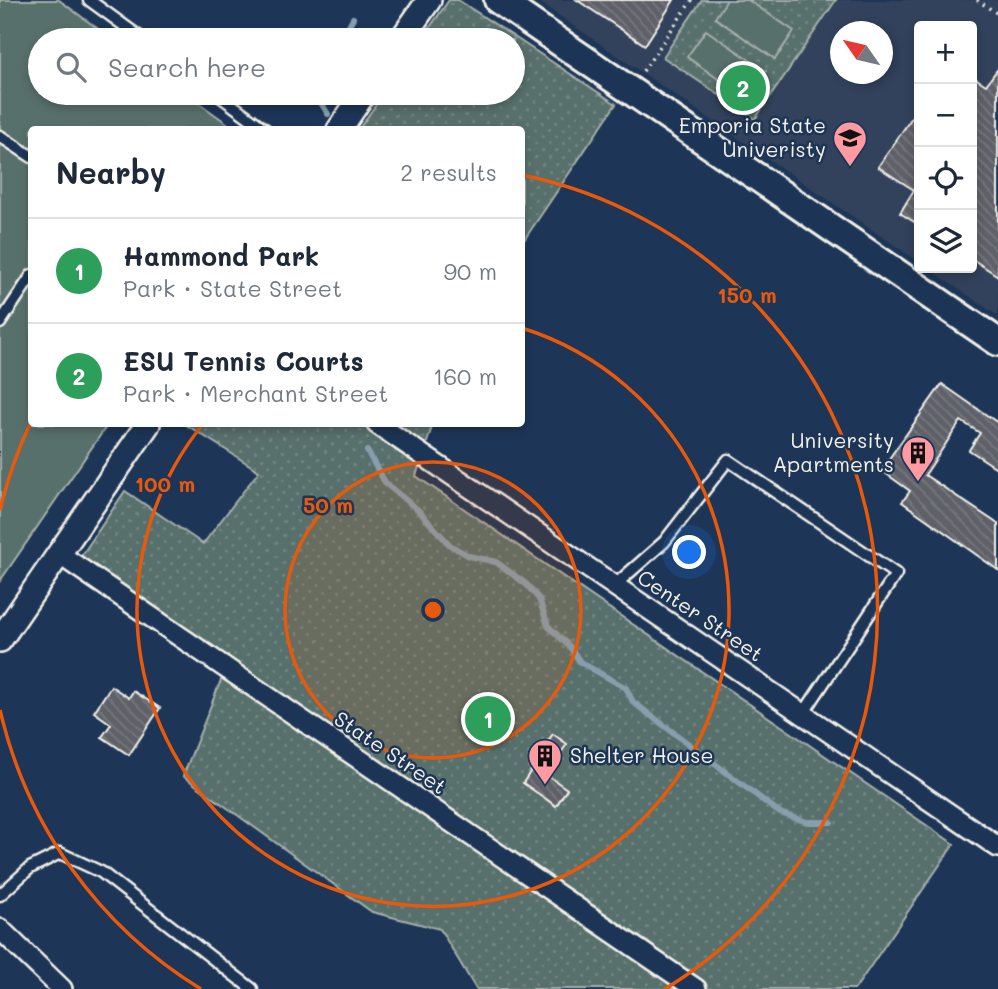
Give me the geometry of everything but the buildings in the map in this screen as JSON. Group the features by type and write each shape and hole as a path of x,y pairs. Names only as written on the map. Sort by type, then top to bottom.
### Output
{"main road":[{"path":"498,0 998,342"}],"street":[{"path":"409,28 429,0"},
{"path":"342,126 356,105"},
{"path":"0,640 146,427"},
{"name":"Center Street","path":"381,427 998,847"},
{"name":"State Street","path":"59,554 696,989"},
{"path":"0,929 62,989"}],"lane":[{"path":"89,0 128,28"},
{"path":"232,105 261,126"},
{"path":"0,136 28,154"},
{"path":"0,323 28,281"},
{"path":"615,585 664,542 728,460 896,574 803,714"},
{"path":"0,895 30,868 60,853 100,872 252,989"}],"path":[{"path":"630,90 692,0"},
{"path":"977,0 998,14"}],"shaded area":[{"name":"Emporia State Univeristy","path":"536,0 998,0 998,316 935,273 977,273 977,21 914,21 914,259"}],"green space":[{"path":"0,0 59,0 97,28 28,28 28,105 202,105 231,126 28,126 28,427 106,427 0,581"},
{"path":"449,0 458,0 501,28 429,28"},
{"path":"702,0 836,0 755,119 663,57"},
{"path":"727,0 748,0 794,31 775,59 715,18"},
{"path":"706,30 766,71 747,99 687,57"},
{"path":"525,44 616,104 525,239 525,126 361,126 376,105 525,105"},
{"path":"190,427 432,427 416,476 954,844 855,989 476,989 440,929 372,912 183,776 228,662 80,558 125,491 203,544 259,471"}],"waterway":[{"path":"348,28 353,18"},
{"path":"322,105 328,114"},
{"path":"367,451 386,484 417,509 450,545 469,556 496,562 526,584 539,599 548,626 570,647 580,662 626,688 633,702 780,813 807,822 831,822"}],"place":[{"name":"ESU Tennis Courts","path":"743,88"},
{"name":"Emporia State Univeristy","path":"850,168"},
{"name":"University Apartments","path":"918,483"},
{"name":"Hammond Park","path":"488,719"},
{"name":"Shelter House","path":"545,786"}]}
